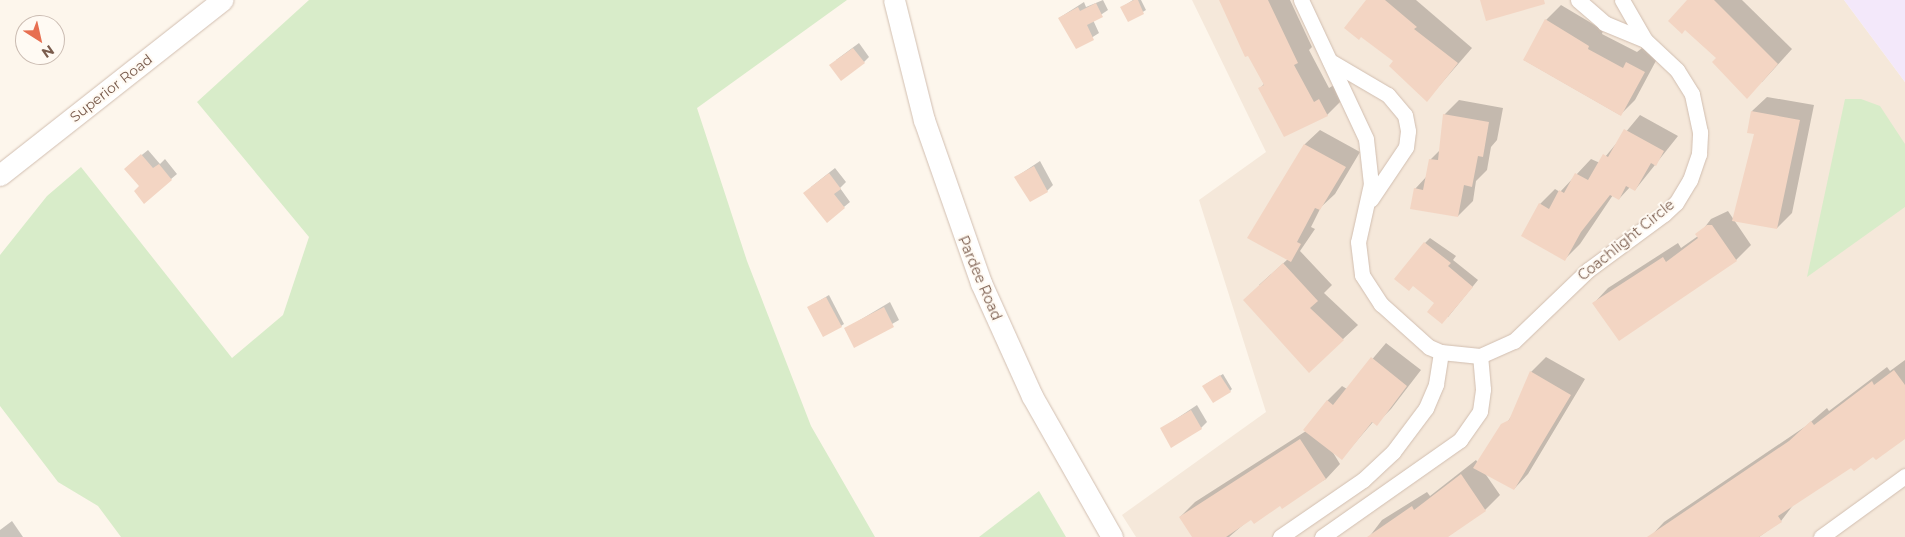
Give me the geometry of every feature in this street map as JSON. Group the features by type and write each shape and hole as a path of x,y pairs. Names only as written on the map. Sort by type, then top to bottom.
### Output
{"main road":[{"name":"Superior Road","path":"0,175 222,0"},
{"name":"Pardee Road","path":"894,0 924,120 981,283 1032,396 1112,537"}],"street":[{"name":"Coachlight Circle","path":"1300,0 1366,139 1371,184 1358,242 1362,275 1381,304 1417,337 1441,352 1480,356 1514,341 1588,270 1664,214 1676,203 1690,180 1699,154 1700,132 1692,94 1677,70 1646,40 1622,0"},
{"name":"Coachlight Circle","path":"1578,0 1604,23 1646,40"},
{"name":"Coachlight Circle","path":"1330,61 1388,95 1405,115 1408,131 1406,147 1367,205"},
{"path":"1280,537 1363,480 1393,452 1426,408 1436,384 1441,352"},
{"path":"1322,537 1460,440 1480,411 1483,389 1480,356"},
{"path":"1821,537 1905,476"}],"shaded area":[{"path":"1192,0 1844,0 1905,82 1905,537 1136,537 1122,515 1266,412 1199,200 1266,152"},
{"path":"1844,0 1905,0 1905,82"}],"green space":[{"path":"309,0 847,0 697,108 747,261 811,426 875,537 121,537 98,506 58,482 0,406 0,255 47,196 81,167 232,358 283,315 309,237 197,102"},
{"path":"1845,99 1861,99 1880,106 1905,144 1905,207 1807,277"},
{"path":"1039,491 1066,537 979,537"}],"building":[{"path":"1138,0 1144,14 1128,22 1120,7"},
{"path":"1219,0 1268,0 1298,63 1294,65 1314,102 1319,99 1328,116 1284,137 1258,88 1264,85 1248,56 1245,57"},
{"path":"1366,0 1385,0 1417,27 1414,29 1458,63 1427,102 1389,66 1393,61 1361,37 1359,40 1344,28"},
{"path":"1480,0 1544,0 1545,4 1486,21"},
{"path":"1687,0 1714,0 1778,64 1747,99 1712,62 1716,58 1685,30 1682,34 1668,21"},
{"path":"1096,3 1103,17 1087,25 1094,40 1076,49 1058,18 1078,7 1080,11"},
{"path":"1545,19 1589,46 1588,49 1623,68 1626,62 1645,72 1621,116 1523,60"},
{"path":"853,48 865,63 841,81 829,65"},
{"path":"1751,111 1800,120 1777,229 1732,221 1754,134 1747,133"},
{"path":"1443,114 1489,122 1483,157 1478,156 1472,187 1464,185 1458,217 1410,209 1414,188 1423,190 1429,159 1438,160"},
{"path":"1624,129 1664,151 1656,166 1651,163 1635,191 1626,186 1619,200 1610,195 1581,232 1565,261 1521,236 1539,203 1549,209 1559,190 1564,193 1575,173 1588,180 1603,154 1608,157"},
{"path":"1304,144 1346,167 1320,210 1315,208 1297,242 1301,244 1291,262 1247,238"},
{"path":"141,154 153,168 159,164 172,180 144,204 134,191 139,186 124,169"},
{"path":"1034,166 1048,192 1030,202 1014,177"},
{"path":"829,173 841,189 834,194 845,208 827,223 803,193"},
{"path":"1707,225 1712,225 1737,261 1619,341 1592,303 1663,257 1666,262 1698,238 1695,234"},
{"path":"1424,242 1451,263 1448,266 1473,287 1442,324 1427,312 1434,303 1413,286 1409,291 1394,279"},
{"path":"1283,263 1318,301 1310,308 1344,340 1309,373 1243,300"},
{"path":"826,297 842,327 823,337 807,307"},
{"path":"884,307 894,327 854,348 844,328"},
{"path":"1371,357 1407,386 1377,426 1372,422 1342,460 1303,430 1327,400 1333,405"},
{"path":"1894,370 1905,385 1905,439 1876,460 1873,457 1854,471 1851,468 1778,516 1782,522 1759,537 1647,537 1789,441 1811,421 1814,425 1872,381 1874,385"},
{"path":"1530,371 1571,395 1514,490 1473,468 1501,424 1509,420"},
{"path":"1220,375 1231,392 1213,403 1202,386"},
{"path":"1191,410 1202,429 1171,448 1160,428"},
{"path":"1300,439 1326,479 1282,509 1280,506 1254,524 1251,520 1226,537 1192,537 1179,517"},
{"path":"1461,474 1486,511 1448,537 1367,537 1412,506 1414,510"}]}
